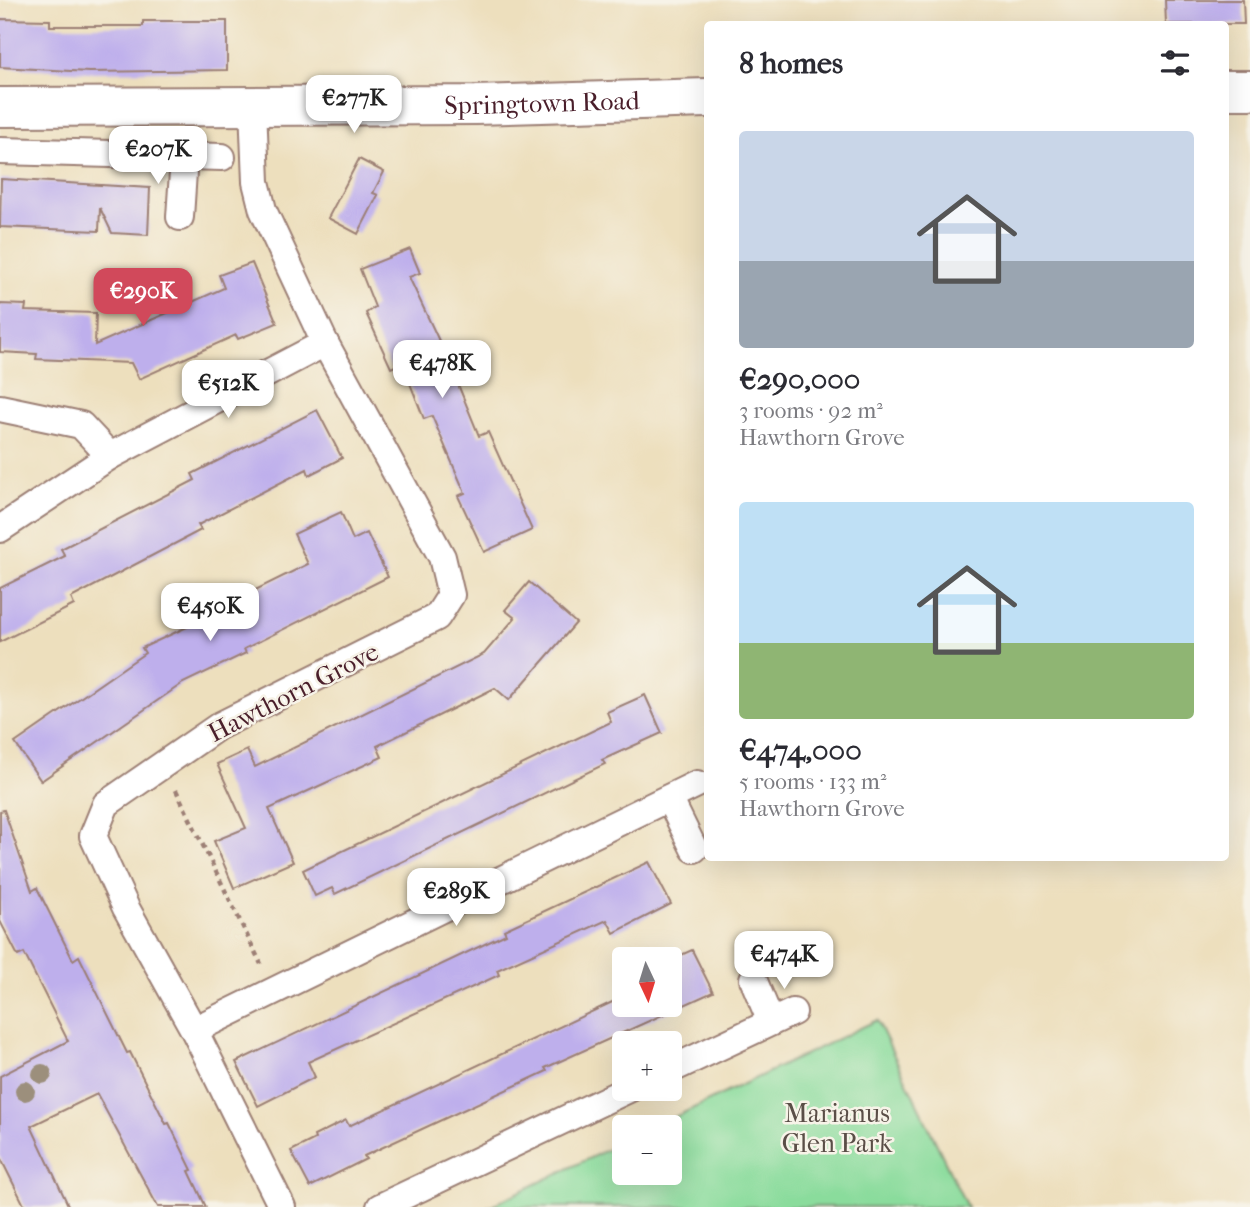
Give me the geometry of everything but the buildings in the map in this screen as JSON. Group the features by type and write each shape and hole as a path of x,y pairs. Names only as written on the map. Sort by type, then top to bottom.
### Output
{"street":[{"path":"1229,90 1250,90"},
{"name":"Springtown Road","path":"0,107 253,106 704,98"},
{"name":"Hawthorn Grove","path":"253,106 256,181 263,210 325,343 442,557 451,595 437,617 219,726 106,804 93,836 126,908 194,1030 282,1207"},
{"path":"0,150 222,157"},
{"path":"180,217 184,157"},
{"path":"0,529 110,456 325,343"},
{"path":"0,408 81,425 110,456"},
{"path":"194,1030 697,784"},
{"path":"669,798 694,849"},
{"path":"682,1064 782,1017 752,979"},
{"path":"380,1207 612,1097"}],"path":[{"path":"164,764 274,990"}],"green space":[{"name":"Marianus Glen Park","path":"877,1020 967,1207 488,1207 612,1147 612,1185 682,1185 682,1115 679,1115"}]}
